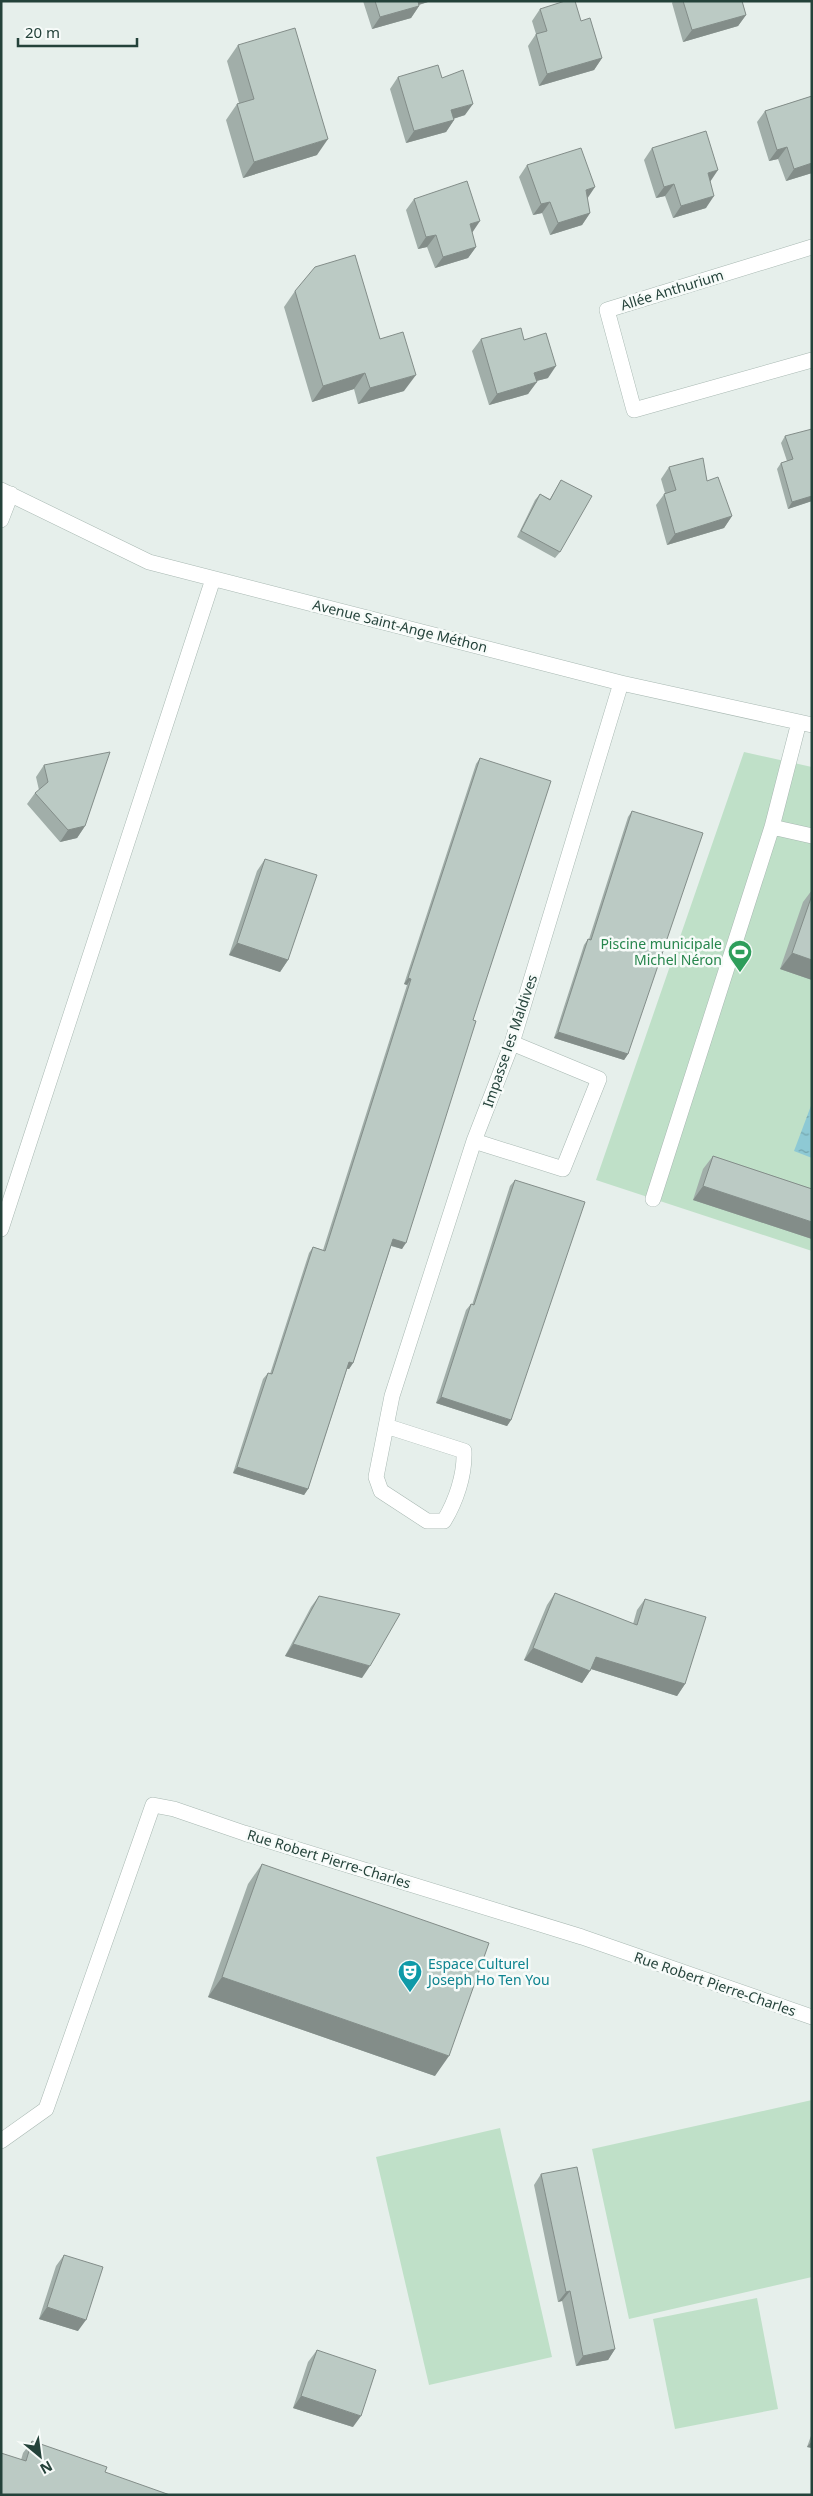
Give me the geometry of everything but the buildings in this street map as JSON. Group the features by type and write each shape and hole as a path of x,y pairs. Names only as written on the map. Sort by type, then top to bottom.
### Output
{"street":[{"name":"Allée Anthurium","path":"812,247 607,310 634,410 812,360"},
{"path":"1,520 6,492"},
{"name":"Avenue Saint-Ange Méthon","path":"6,492 150,562 621,683 805,724"},
{"path":"1,1229 213,578"},
{"name":"Impasse les Maldives","path":"386,1426 464,1451 464,1468 451,1510 444,1521 427,1521 381,1491 376,1477 386,1426 392,1396 474,1141 512,1044 621,683"},
{"path":"652,1199 805,724"},
{"path":"772,826 812,836"},
{"path":"474,1141 563,1169 599,1079 512,1044"},
{"name":"Rue Robert Pierre-Charles","path":"1,2141 46,2110 153,1805 174,1809 244,1833 582,1937 812,2017"}],"green space":[{"name":"Piscine municipale Michel Néron","path":"744,752 812,767 812,1251 596,1180"},
{"path":"812,2100 812,2277 629,2319 592,2149"},
{"path":"500,2128 552,2357 429,2385 376,2157"},
{"path":"757,2298 778,2409 675,2429 653,2319"}],"water":[{"path":"812,1103 812,1158 794,1151"}],"place":[{"name":"Piscine municipale Michel Néron","path":"740,973"},
{"name":"Espace Culturel Joseph Ho Ten You","path":"410,1993"}]}
